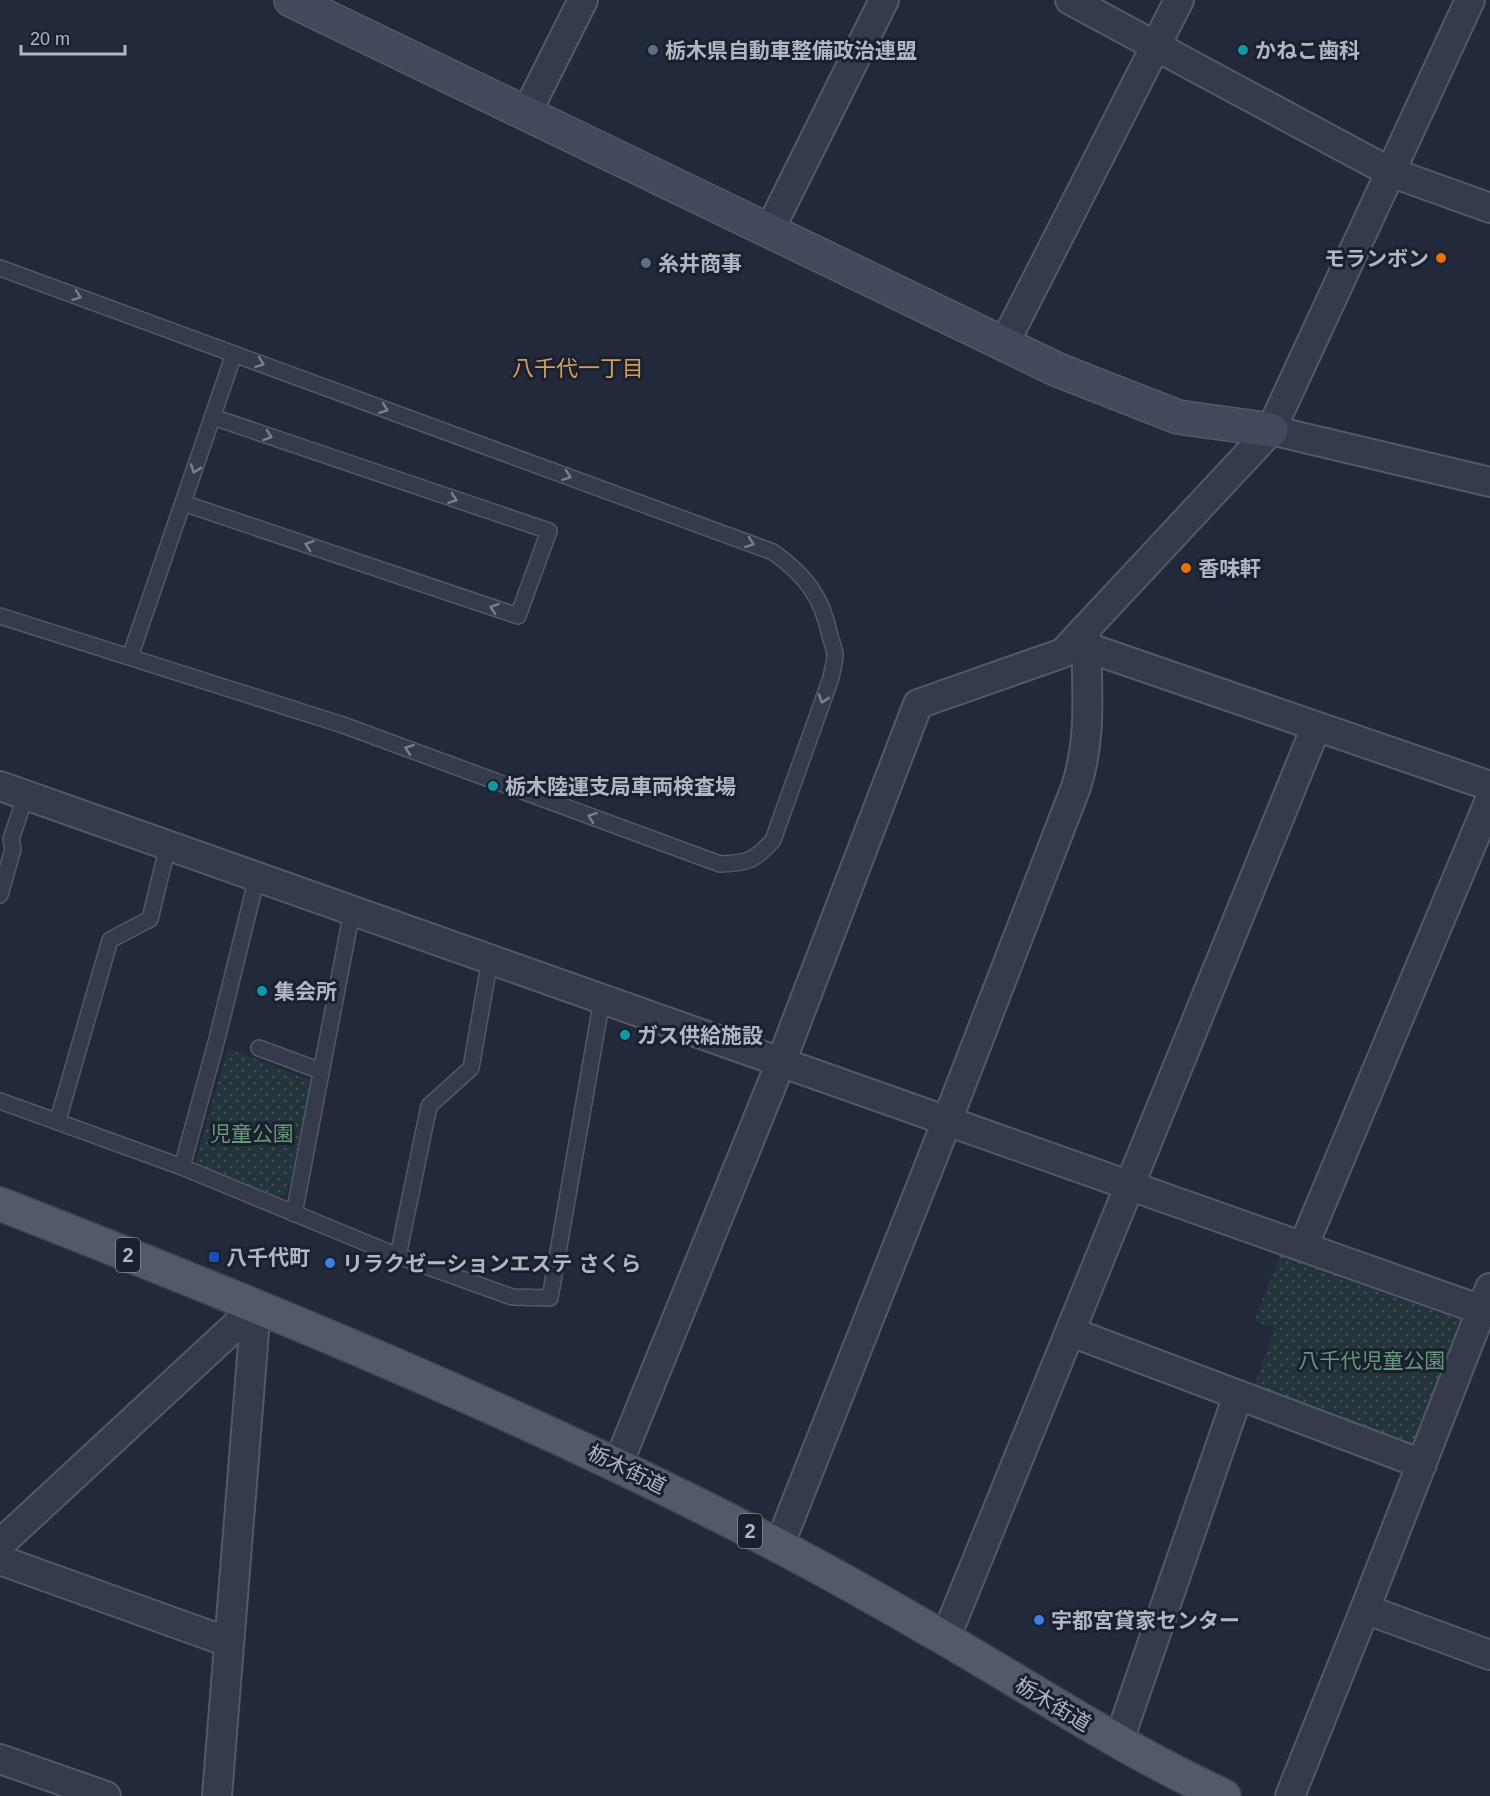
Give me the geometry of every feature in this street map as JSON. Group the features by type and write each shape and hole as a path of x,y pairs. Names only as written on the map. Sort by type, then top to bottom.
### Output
{"main road":[{"name":"栃木街道","path":"0,1204 256,1307 446,1387 618,1464 779,1546 945,1639 1118,1743 1179,1776 1224,1796"}],"street":[{"path":"291,0 1058,370 1178,417 1271,430 1489,479"},
{"path":"526,114 583,0"},
{"path":"768,231 884,0"},
{"path":"1070,0 1390,172 1490,208"},
{"path":"1004,344 1179,0"},
{"path":"618,1464 781,1062 918,704 1063,653 1086,638 1271,430 1390,172 1476,6"},
{"path":"1086,638 1316,727 1490,786"},
{"path":"779,1546 948,1121 1084,762 1087,734 1086,638"},
{"path":"945,1639 1316,727"},
{"path":"13,790 1303,1247 1487,1304 1290,1796"},
{"path":"1303,1247 1490,800"},
{"path":"0,1544 256,1307"},
{"path":"217,1796 256,1307"},
{"path":"1071,1332 1422,1464"},
{"path":"1118,1743 1238,1395"},
{"path":"0,1560 228,1641"},
{"path":"1365,1609 1490,1655"},
{"path":"0,1759 106,1796"}],"lane":[{"path":"0,268 773,552 791,565 808,582 820,603 835,655 831,678 773,840 760,855 741,863 720,864 343,725 0,616"},
{"path":"130,657 234,354"},
{"path":"183,503 518,616 549,531 213,417"},
{"path":"0,895 13,849 11,839 14,830 13,790"},
{"path":"58,1120 110,940 150,919 168,846"},
{"path":"182,1167 217,1039 257,877"},
{"path":"294,1214 352,911"},
{"path":"399,1256 429,1107 471,1068 490,959"},
{"path":"0,1101 58,1120 182,1167 399,1256 512,1297 550,1298 602,999"},
{"path":"259,1048 321,1071"}],"green space":[{"name":"児童公園","path":"228,1048 312,1081 287,1194 279,1198 201,1168 195,1162"},
{"name":"八千代児童公園","path":"1280,1254 1467,1323 1414,1450 1254,1386 1275,1328 1254,1321"}],"place":[{"name":"栃木県自動車整備政治連盟","path":"653,50"},
{"name":"かねこ歯科","path":"1243,50"},
{"name":"モランボン","path":"1441,258"},
{"name":"糸井商事","path":"646,263"},
{"name":"香味軒","path":"1186,568"},
{"name":"栃木陸運支局車両検査場","path":"493,786"},
{"name":"集会所","path":"262,991"},
{"name":"ガス供給施設","path":"625,1035"},
{"name":"八千代町","path":"214,1257"},
{"name":"リラクゼーションエステ さくら","path":"330,1263"},
{"name":"宇都宮貸家センター","path":"1039,1620"}],"district":[{"name":"八千代一丁目","path":"578,368"}]}
